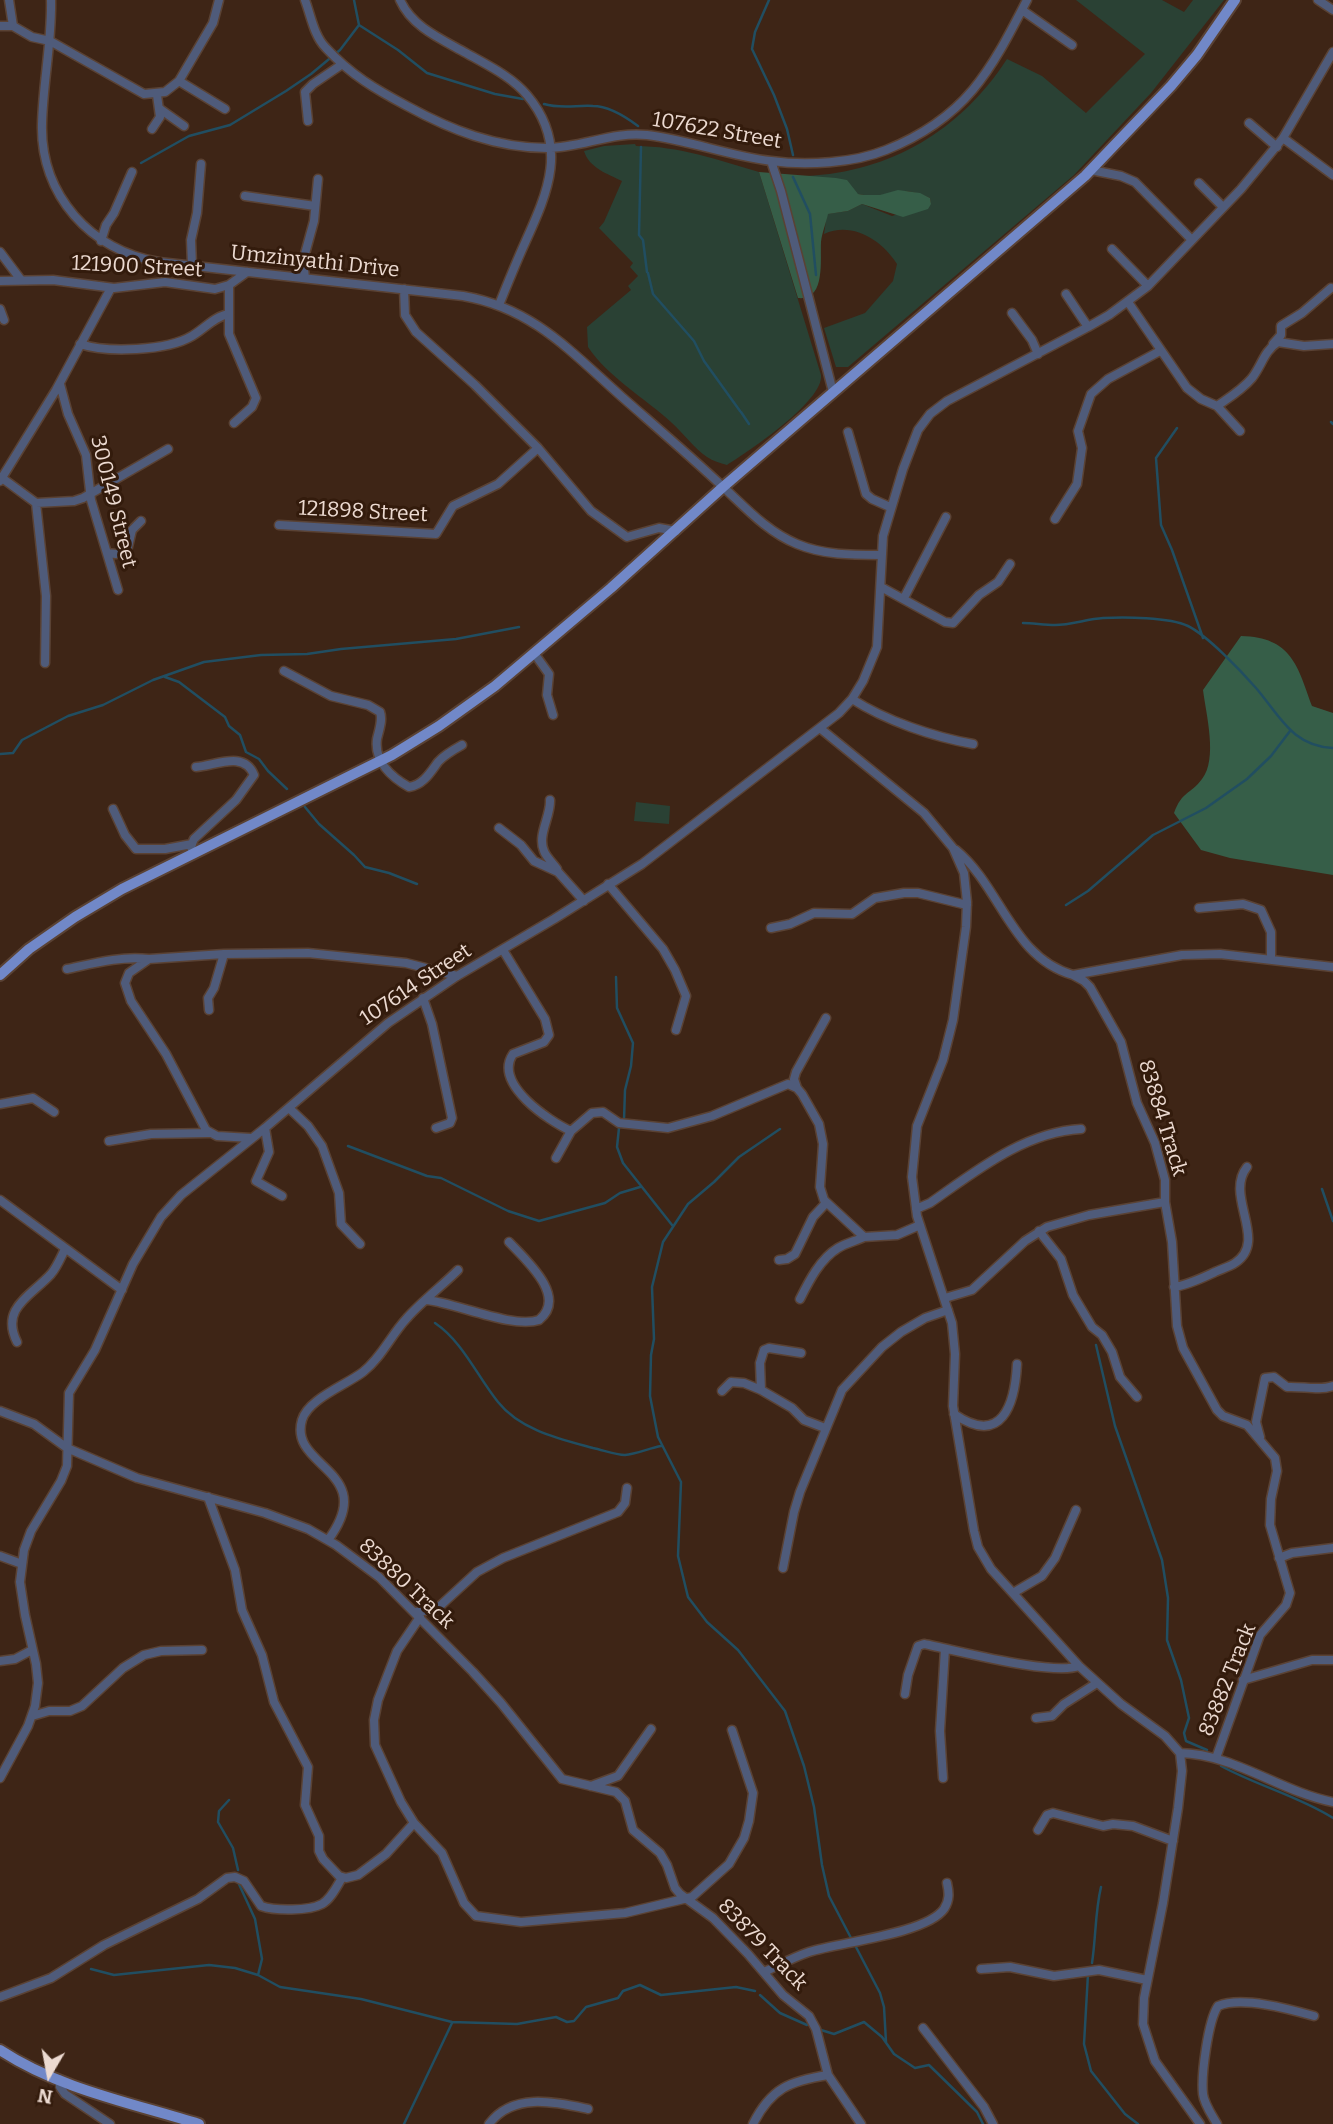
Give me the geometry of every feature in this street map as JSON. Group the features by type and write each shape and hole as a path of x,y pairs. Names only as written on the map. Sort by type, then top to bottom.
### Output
{"main road":[{"path":"0,975 29,949 122,889 192,849 381,761 439,726 495,686 1091,170 1171,86 1197,55 1235,0"},
{"path":"0,2050 22,2064 109,2098 199,2124"}],"street":[{"path":"9,0 13,26"},
{"name":"Umzinyathi Drive","path":"51,0 42,123 49,170 66,206 102,241 140,258 463,296 499,305 543,328 567,345 768,527 796,544 828,552 880,555"},
{"path":"0,26 13,26 32,37 50,41 137,92 157,95 172,89 179,81 213,23 219,0"},
{"name":"107622 Street","path":"305,0 314,29 324,47 339,63 376,89 451,129 491,142 550,148 599,139 643,135 771,161 849,160 885,151 926,131 959,106 979,85 1027,0"},
{"path":"400,0 409,16 425,29 499,72 521,89 540,115 550,148 551,176 547,192 499,305"},
{"path":"1318,0 1333,10"},
{"path":"1022,10 1072,45"},
{"name":"107614 Street","path":"0,1777 32,1716 38,1684 20,1582 31,1531 67,1466 69,1393 95,1350 153,1228 168,1208 366,1040 423,998 584,901 678,837 821,729 852,699 863,681 877,647 880,555 890,507 918,430 930,414 955,396 1088,327 1128,302 1147,286 1277,147 1330,66 1333,52"},
{"path":"308,121 305,93 339,63"},
{"path":"179,81 225,109"},
{"path":"152,129 160,117 157,95"},
{"path":"160,108 184,126"},
{"path":"1250,123 1277,147"},
{"path":"1283,138 1333,175"},
{"path":"771,161 833,392"},
{"path":"192,265 191,240 197,213 201,164"},
{"path":"1091,170 1121,176 1135,182 1192,240"},
{"path":"102,241 106,225 114,213 131,172"},
{"path":"304,278 304,255 314,221 318,180"},
{"path":"1199,183 1223,207"},
{"path":"244,196 315,206"},
{"path":"1112,249 1147,286"},
{"path":"0,252 22,280"},
{"path":"234,423 252,407 256,398 230,340 229,285 247,272"},
{"name":"121900 Street","path":"0,281 53,279 111,288 157,282 208,289 229,285"},
{"path":"111,288 60,384 1,480 36,503 74,501 168,449"},
{"path":"1217,406 1235,395 1251,379 1282,335 1281,326 1302,313 1331,288"},
{"path":"404,289 405,315 416,332 475,385 538,448 580,500 619,533 630,538 660,528 676,531"},
{"path":"1066,294 1088,327"},
{"path":"1128,302 1187,388 1201,399 1217,406 1240,431"},
{"path":"0,309 4,320"},
{"path":"80,344 117,349 146,348 186,339 229,313"},
{"path":"1012,313 1032,340 1038,354"},
{"path":"1272,346 1282,342 1304,346 1333,344"},
{"path":"1055,519 1077,484 1082,447 1078,430 1091,394 1108,379 1160,351"},
{"name":"300149 Street","path":"60,384 68,414 86,455 90,493 118,590"},
{"path":"848,432 866,494 890,507"},
{"name":"121898 Street","path":"279,525 436,534 453,506 498,484 538,448"},
{"path":"36,503 46,596 45,663"},
{"path":"904,598 946,517"},
{"path":"107,554 127,551 132,530 141,521"},
{"path":"881,587 945,622 956,622 979,596 998,582 1010,564"},
{"path":"534,653 549,674 547,695 553,715"},
{"path":"284,671 331,696 368,705 380,712 382,718 377,745 381,761 391,775 411,788 428,777 443,757 462,746"},
{"path":"852,699 872,711 943,739 973,744"},
{"path":"821,729 924,813 953,848 970,862 1022,940 1049,966 1073,975 1182,955 1220,954 1333,967"},
{"path":"113,809 125,835 136,849 192,849 202,830 236,800 254,775 252,770 236,761 197,766"},
{"path":"550,800 543,848 558,872 584,901"},
{"path":"499,828 521,845 534,861 558,872"},
{"path":"953,848 964,873 967,905 953,1020 943,1060 916,1126 912,1177 920,1225 955,1337 954,1413 978,1547 991,1569 1079,1666 1121,1704 1165,1736 1180,1753 1182,1771 1173,1841 1147,1980 1143,2024 1155,2061 1200,2124"},
{"path":"608,884 663,949 674,970 686,996 677,1030"},
{"path":"771,928 790,924 814,913 852,914 875,898 904,893 918,893 967,905"},
{"path":"1199,908 1242,904 1261,910 1270,932 1271,959"},
{"path":"503,950 526,984 549,1032 546,1041 510,1057 511,1075 530,1105 545,1117 571,1131"},
{"path":"67,969 127,957 149,959 224,954 308,953 406,963 457,976"},
{"path":"209,1010 208,998 214,988 224,954"},
{"path":"149,959 129,973 125,983 127,992 166,1054 202,1125 209,1133"},
{"name":"83884 Track","path":"1073,975 1090,987 1121,1042 1137,1103 1155,1143 1165,1180 1174,1287"},
{"path":"423,998 434,1031 452,1118 450,1123 436,1128"},
{"path":"826,1018 794,1079 817,1119 822,1134 820,1188 826,1203 864,1237"},
{"path":"556,1158 571,1131 587,1116 599,1111 619,1124 668,1128 712,1116 788,1084 797,1088"},
{"path":"0,1104 33,1098 54,1112"},
{"path":"289,1108 308,1126 322,1146 339,1193 341,1224 360,1244"},
{"path":"265,1128 269,1152 257,1181 282,1196"},
{"path":"916,1209 930,1203 1017,1146 1054,1132 1081,1129"},
{"path":"109,1141 157,1134 209,1133 222,1137 251,1138"},
{"path":"1174,1287 1236,1263 1246,1252 1248,1230 1239,1191 1247,1167"},
{"path":"0,1200 122,1290"},
{"path":"945,1298 972,1290 1025,1241 1054,1224 1165,1202"},
{"path":"779,1260 795,1254 813,1217 826,1203"},
{"path":"800,1299 827,1257 840,1247 864,1237 897,1235 920,1225"},
{"path":"1039,1231 1061,1259 1073,1295 1092,1327 1102,1335 1112,1352 1120,1377 1137,1397"},
{"path":"427,1300 525,1322 539,1320 548,1310 548,1294 530,1264 509,1242"},
{"path":"17,1342 11,1329 16,1307 53,1272 65,1249"},
{"path":"328,1540 345,1511 344,1494 330,1472 302,1440 300,1429 303,1417 314,1403 372,1365 407,1318 458,1270"},
{"name":"83882 Track","path":"1174,1287 1177,1326 1183,1348 1213,1405 1223,1416 1247,1424 1275,1458 1277,1466 1269,1518 1271,1533 1289,1588 1284,1607 1260,1635 1216,1759"},
{"path":"783,1568 794,1513 825,1427 842,1390 882,1346 925,1318 948,1310"},
{"path":"761,1390 760,1363 764,1350 769,1348 802,1353"},
{"path":"954,1413 966,1422 981,1426 1004,1416 1013,1400 1017,1363"},
{"path":"1260,1439 1256,1422 1265,1378 1274,1377 1287,1387 1333,1386"},
{"path":"722,1391 735,1381 761,1390 792,1408 804,1420 825,1427"},
{"name":"83880 Track","path":"0,1411 34,1423 67,1448 152,1484 265,1513 308,1529 328,1540 367,1567 418,1615 491,1691 557,1775 568,1782 588,1787"},
{"path":"627,1488 625,1503 618,1512 503,1558 477,1572 441,1605 418,1615 393,1658 378,1700 374,1720 378,1755 414,1823 442,1853 464,1902 476,1916 521,1922 625,1913 687,1898 698,1892 729,1864 744,1838 749,1821 752,1788 732,1730"},
{"path":"208,1497 235,1570 242,1610 262,1655 274,1702 308,1767 305,1805 318,1836 319,1851 330,1868 342,1878"},
{"path":"1013,1593 1042,1576 1055,1558 1076,1510"},
{"path":"1279,1558 1292,1553 1333,1548"},
{"path":"0,1556 22,1564"},
{"path":"905,1694 918,1646 924,1644 1041,1667 1071,1669 1079,1666"},
{"path":"943,1778 940,1731 945,1649"},
{"path":"0,1661 15,1659 32,1650"},
{"path":"32,1716 49,1711 70,1711 82,1706 123,1668 144,1655 161,1651 202,1650"},
{"path":"1243,1681 1312,1660 1333,1660"},
{"path":"1036,1718 1052,1716 1064,1704 1097,1683"},
{"path":"588,1787 618,1776 651,1729"},
{"path":"1180,1753 1216,1759 1329,1802 1333,1810"},
{"name":"83879 Track","path":"588,1787 616,1792 623,1797 633,1830 660,1853 675,1888 718,1923 790,2002 813,2021 828,2075 861,2124"},
{"path":"1038,1830 1047,1815 1053,1812 1103,1826 1133,1826 1173,1841"},
{"path":"0,1997 51,1978 92,1951 198,1899 227,1878 235,1877 244,1881 261,1906 284,1909 320,1905 342,1878 358,1875 374,1865 414,1823"},
{"path":"764,1972 810,1952 869,1939 930,1919 946,1906 949,1893 947,1883"},
{"path":"981,1969 1010,1967 1054,1976 1099,1970 1147,1980"},
{"path":"1217,2124 1203,2093 1210,2028 1219,2006 1236,2003 1292,2010 1314,2016"},
{"path":"923,2028 984,2107 993,2124"},
{"path":"753,2124 768,2100 786,2085 804,2078 828,2075"},
{"path":"59,2079 65,2094 110,2124"},
{"path":"489,2124 500,2112 535,2101 546,2100 588,2109"}],"green space":[{"path":"1076,0 1162,0 1184,12 1193,0 1224,0 1151,93 1074,175 848,367 836,367 824,328 865,313 893,281 897,264 883,247 865,235 845,230 824,234 827,214 848,211 862,204 892,216 931,204 930,198 920,194 857,194 806,176 867,166 921,143 968,107 1007,59 1042,76 1086,113 1145,54"},
{"path":"635,144 698,154 759,172 821,375 819,386 798,411 727,465 702,453 662,414 606,368 588,347 587,327 631,290 628,286 638,276 630,267 633,263 599,228 622,181 595,166 584,151 604,146"},
{"path":"759,172 847,180 858,194 864,195 880,195 898,190 920,193 930,198 931,204 928,209 903,217 862,204 848,211 828,214 821,242 820,278 813,293 798,298"},
{"path":"1241,636 1272,642 1282,648 1297,667 1312,706 1333,713 1333,875 1230,858 1201,850 1174,813 1183,797 1202,779 1207,770 1210,736 1203,690"},
{"path":"636,802 670,806 669,824 634,821"}],"waterway":[{"path":"354,0 359,25 427,73 495,94 523,99"},
{"path":"769,0 755,32 752,49 774,95 787,129 793,155"},
{"path":"141,163 189,136 230,125 286,91 340,50 359,25"},
{"path":"544,104 605,108 638,126"},
{"path":"641,147 639,235 643,240 647,272"},
{"path":"793,177 810,214 816,275"},
{"path":"648,273 653,294 694,341 704,361 740,411"},
{"path":"741,412 749,424"},
{"path":"1177,428 1156,458 1161,525 1203,638"},
{"path":"1023,623 1061,625 1103,618 1134,618 1158,619 1188,626 1233,664 1297,736 1307,742 1333,748"},
{"path":"0,754 13,753 22,740 68,716 103,705 153,680 204,662 456,639 519,627"},
{"path":"165,677 179,682 225,717 229,726 240,735 246,752 259,759 287,789"},
{"path":"1066,905 1088,891 1153,835 1206,808 1247,779 1271,756 1290,731"},
{"path":"305,807 319,824 365,867 417,884"},
{"path":"616,977 617,1008 633,1043 625,1090 624,1120"},
{"path":"619,1128 617,1147 623,1163 672,1225"},
{"path":"780,1129 739,1157 688,1204 663,1242 652,1287 654,1339 650,1396 658,1437 681,1482 678,1556 688,1597 707,1622 738,1650 785,1711 804,1766 814,1807 829,1896 851,1938"},
{"path":"348,1146 427,1176 441,1178 508,1211 539,1221 605,1203 620,1193 640,1187"},
{"path":"1322,1189 1333,1221"},
{"path":"435,1323 462,1349 498,1402 517,1420 567,1441 621,1455 661,1446"},
{"path":"1096,1345 1115,1426 1162,1560 1168,1598 1167,1640 1181,1680 1189,1718 1184,1733 1186,1741 1207,1750"},
{"path":"1221,1766 1306,1803 1333,1818"},
{"path":"229,1800 219,1811 218,1822 233,1848 238,1870"},
{"path":"238,1882 255,1919 262,1959 258,1975"},
{"path":"1092,1963 1101,1887"},
{"path":"856,1947 880,1993 884,2007 886,2042"},
{"path":"91,1969 114,1975 209,1965 235,1968 258,1975 280,1987 361,1999 452,2022 517,2024 556,2017 567,2022 574,2021 586,2007 618,1998 623,1991 640,1985 661,1995 736,1987 755,1991"},
{"path":"1088,1974 1084,2044 1091,2071 1125,2114 1138,2124"},
{"path":"760,1995 780,2013 807,2025"},
{"path":"821,2030 834,2034 864,2022 882,2037 894,2054 915,2068 929,2065 977,2112 983,2124"},
{"path":"404,2124 452,2023"}]}
